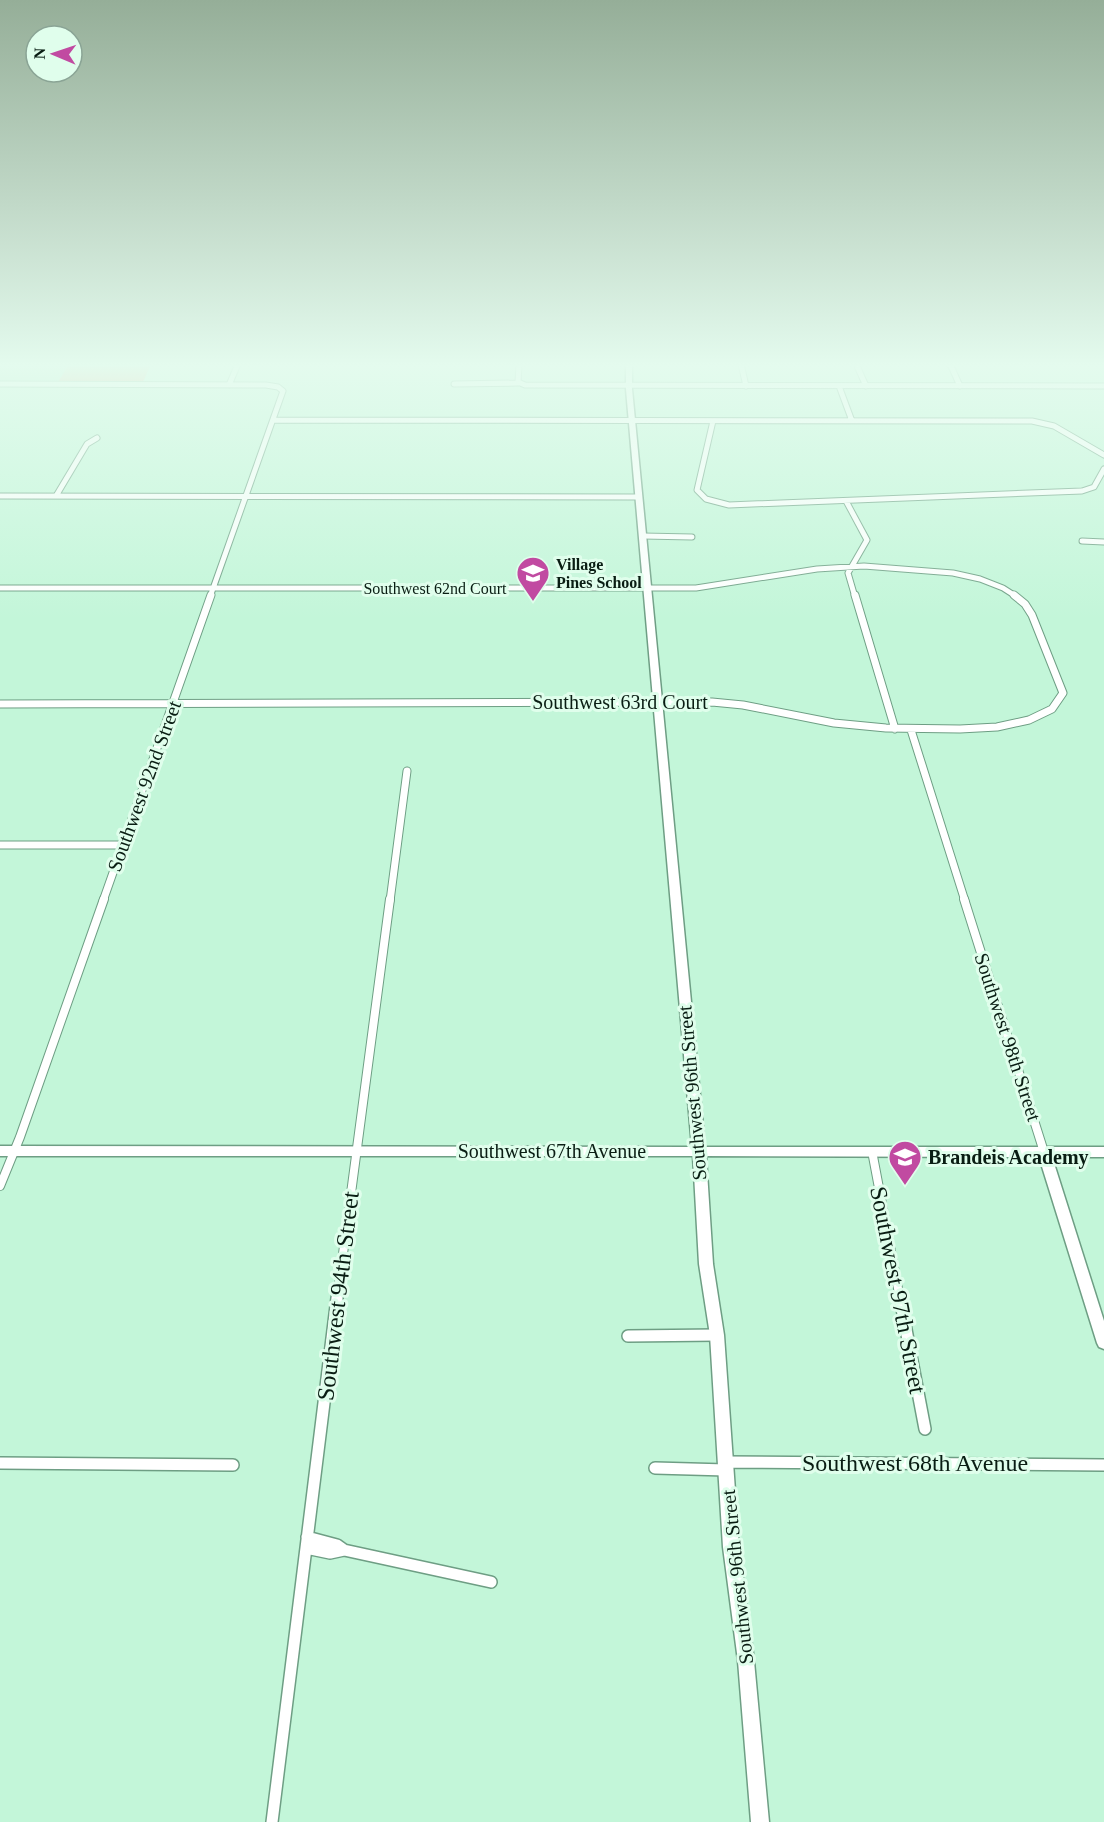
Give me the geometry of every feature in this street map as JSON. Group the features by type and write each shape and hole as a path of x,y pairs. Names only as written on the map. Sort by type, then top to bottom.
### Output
{"street":[{"path":"56,496 84,449"},
{"name":"Southwest 92nd Street","path":"0,1186 7,1151 122,845 263,449"},
{"name":"Southwest 96th Street","path":"635,449 706,1264 717,1335 731,1547 746,1662 760,1822"},
{"path":"706,449 697,487 698,492 706,499 740,505 1086,490 1094,487 1104,468"},
{"path":"0,496 639,497"},
{"path":"846,501 867,540 848,573 896,729"},
{"path":"643,537 692,537"},
{"path":"1082,542 1104,542"},
{"name":"Southwest 62nd Court","path":"0,588 647,588 731,586 801,571 850,568 950,572 987,580 1009,590 1028,609 1060,682 1063,693 1058,706"},
{"name":"Southwest 63rd Court","path":"0,699 73,702"},
{"name":"Southwest 63rd Court","path":"0,704 73,702 731,703 821,721 911,730 1024,723 1044,717 1058,706"},
{"name":"Southwest 98th Street","path":"911,730 1104,1343"},
{"name":"Southwest 94th Street","path":"272,1822 356,1150 407,771"},
{"path":"0,845 122,845"},
{"name":"Southwest 67th Avenue","path":"7,1151 1104,1152"},
{"name":"Southwest 97th Street","path":"872,1151 925,1429"},
{"path":"628,1336 717,1335"},
{"path":"0,1463 233,1465"},
{"name":"Southwest 68th Avenue","path":"655,1468 1104,1465"},
{"path":"307,1543 330,1553 344,1550 491,1582"}],"place":[{"name":"Village Pines School","path":"533,602"},
{"name":"Brandeis Academy","path":"905,1186"}]}
